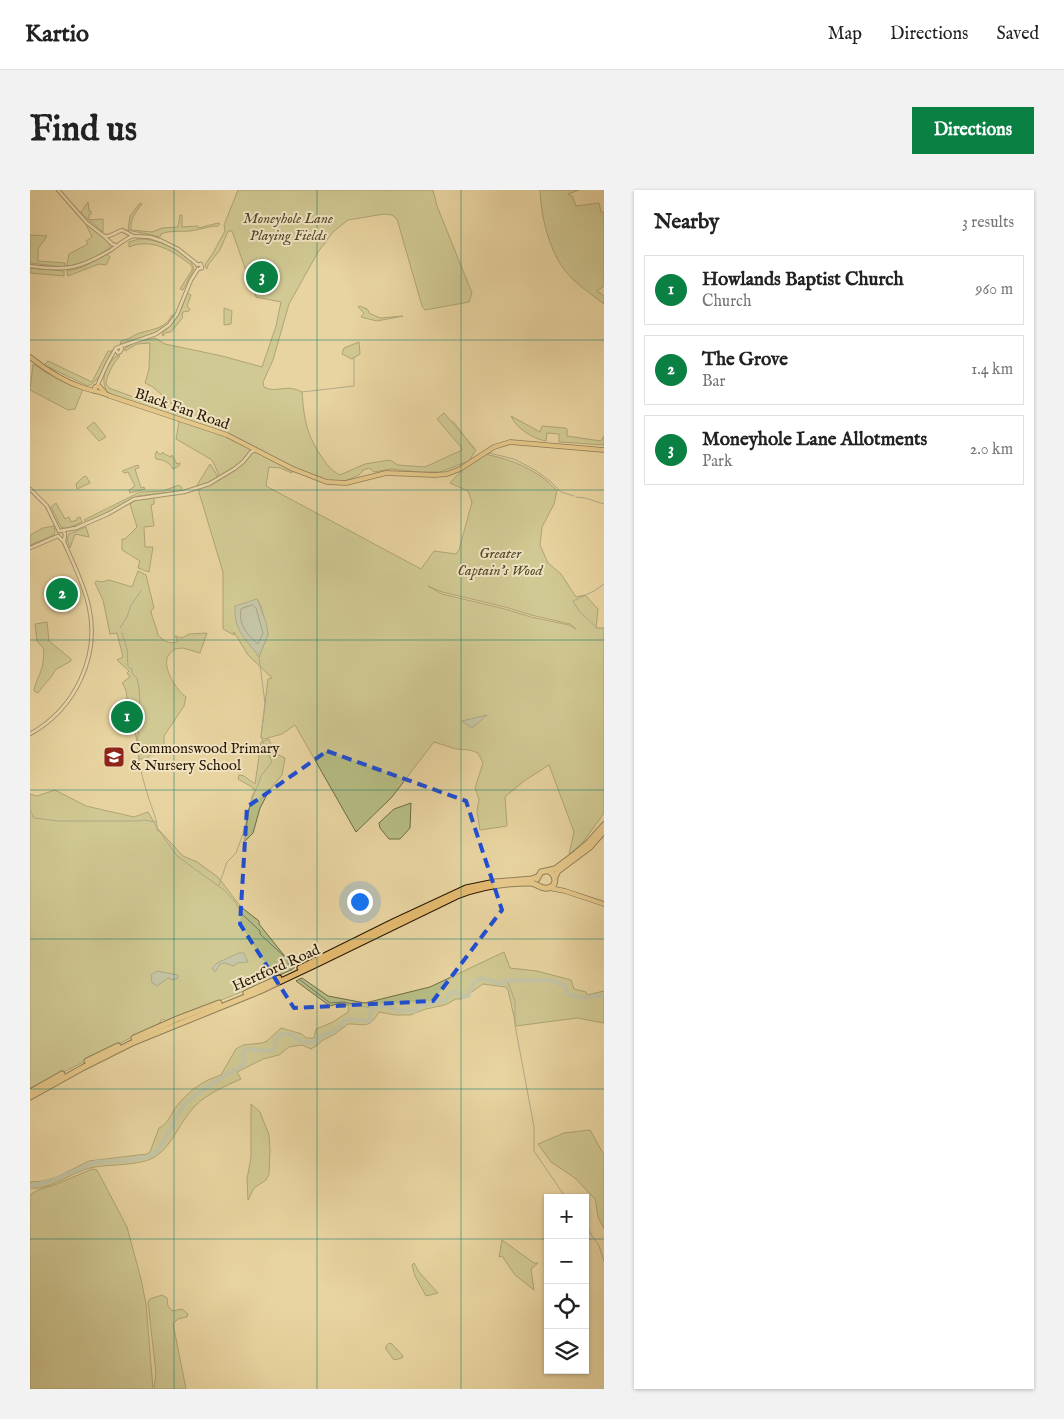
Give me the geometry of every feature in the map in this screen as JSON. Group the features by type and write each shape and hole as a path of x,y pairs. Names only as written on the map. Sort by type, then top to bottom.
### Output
{"highway":[{"path":"604,825 581,850 555,869 541,872 537,877 538,884 544,888 553,882 558,871 590,847 604,832"},
{"path":"549,871 553,882"},
{"name":"Hertford Road","path":"30,1092 112,1048 157,1027 243,994 293,972 454,892 477,885 537,877"},
{"name":"Hertford Road","path":"30,1097 132,1043 260,991 457,896 493,886 538,884"}],"main road":[{"name":"Black Fan Road","path":"30,357 57,376 82,387 98,390 110,396 227,435 316,479 327,482 340,483 386,473 447,474 460,469 483,453 502,444 520,442 604,450"},
{"path":"553,882 558,889 604,904"}],"street":[{"path":"58,190 87,223 116,245"},
{"path":"104,236 112,235 122,230 133,236"},
{"path":"127,233 127,238"},
{"path":"107,252 112,235"},
{"path":"30,266 54,269 72,268 88,263 133,236 150,237 162,241 178,249 197,265 198,269 188,286 178,314 169,325 156,334 121,348 117,347 117,351 107,364 98,390"},
{"path":"246,458 251,446"},
{"path":"59,531 71,530 108,514 134,499 184,492 209,484 234,469 251,452 258,450"},
{"path":"30,489 47,506 59,531 59,537 64,542 83,587 89,605 92,626 90,654 81,681 69,700 45,725 30,734"},
{"path":"30,548 65,536 71,530"},
{"path":"64,532 64,542"}],"highlighted area":[{"path":"327,751 466,801 502,910 433,1001 294,1008 240,924 247,807"}],"green space":[{"path":"238,190 433,190 437,206 472,293 469,302 425,310 422,306 397,219 392,215 384,214 348,220 333,232 318,252 289,304 273,360 263,382 264,387 268,389 291,388 302,392 305,418 312,440 327,464 340,475 365,464 390,460 398,465 425,467 462,450 437,419 444,413 476,450 469,461 440,472 391,469 374,472 369,468 350,479 335,482 315,478 293,469 292,473 280,468 269,467 266,486 421,569 434,551 456,554 459,550 472,502 468,491 450,483 467,465 484,454 524,466 542,477 557,491 554,504 542,527 540,545 548,563 561,574 576,597 585,595 598,609 596,628 604,628 604,813 581,845 569,854 574,832 549,765 524,781 505,797 507,826 480,830 477,811 479,799 475,788 483,763 478,753 434,742 392,797 356,832 295,725 282,734 264,739 261,737 268,679 272,678 248,655 234,632 234,635 223,629 223,572 198,489 221,479 212,460 176,439 179,422 175,416 108,393 104,383 105,373 109,364 116,356 120,356 108,377 106,384 109,388 174,412 173,405 153,387 145,383 149,369 150,343 137,344 125,351 125,348 136,342 155,338 165,344 262,367 276,326 281,302 256,297 232,231 228,231 220,250 207,269 205,267 225,231 224,225","holes":["428,586 442,592 570,624 576,629 569,625 442,594","257,599 261,606 268,634 259,657 250,643"]},
{"path":"540,190 579,190 568,194 572,196 576,206 599,203 601,212 604,212 604,286 597,291 604,296 604,304 582,287 563,268 549,241 542,210"},
{"path":"88,202 89,211 91,211 89,220 81,212"},
{"path":"140,203 142,204 132,219 131,230 152,232 162,228 178,227 180,215 182,215 182,227 198,226 198,228 220,224 218,226 193,230 168,232 161,234 160,237 128,230 130,216"},
{"path":"103,219 103,232 89,220"},
{"path":"87,223 110,242 110,248 88,263 66,269 69,254 88,244 86,241 92,237 86,225"},
{"path":"30,235 47,236 38,249 38,261 65,263 64,267 30,263"},
{"path":"139,239 162,243 179,251 186,257 191,263 194,269 183,290 180,289 192,270 192,266 171,251 155,245 138,244 129,247 129,242"},
{"path":"107,254 110,257 106,265 99,264 68,276 67,271 83,267"},
{"path":"30,268 64,271 64,276 30,273"},
{"path":"187,293 191,295 187,306 190,309 189,311 183,312 183,317 171,332 165,333 163,336 162,333 178,315"},
{"path":"360,306 380,318 403,316 377,321 361,317 364,313 358,307"},
{"path":"224,308 232,311 231,324 224,325"},
{"path":"172,315 174,316 170,322 157,331 120,344 121,341 165,324"},
{"path":"359,342 360,354 352,359 342,354 344,348"},
{"path":"108,351 112,351 102,371 96,380 88,386 44,365 48,361 92,382"},
{"path":"33,364 47,373 83,389 75,409 68,410 30,390"},
{"path":"511,416 540,432 542,426 565,428 567,429 567,436 601,441 604,436 604,445 559,442 559,434 547,433 546,441 541,440 521,429"},
{"path":"94,422 106,437 99,441 87,428"},
{"path":"157,451 158,454 163,452 171,457 172,455 177,464 180,463 179,466 173,469 166,462 156,459 155,454"},
{"path":"210,464 217,475 217,479 196,487"},
{"path":"138,465 139,468 135,469 141,488 144,487 145,489 130,493 129,490 135,486 128,472 124,473 122,471"},
{"path":"86,476 90,483 77,489 76,484"},
{"path":"179,485 182,488 180,491 138,496 87,522 84,520 140,492 163,491"},
{"path":"154,497 154,504 151,505 154,526 144,527 145,547 153,547 149,572 138,568 140,561 122,550 122,539 125,539 137,527 130,504 137,499"},
{"path":"56,503 65,519 69,517 71,522 80,517 82,522 67,529 61,527 51,507"},
{"path":"54,526 54,535 30,545 30,535 43,528"},
{"path":"86,527 89,537 75,534 70,548 67,539 69,534"},
{"path":"138,571 146,575 154,608 151,611 160,637 172,643 178,641 175,636 182,638 189,634 207,633 200,653 183,648 175,649 167,658 169,674 178,690 186,697 184,706 164,736 164,753 150,755 147,759 139,759 135,729 117,717 123,708 127,696 122,683 130,677 127,673 129,671 117,660 123,657 117,633 110,634 103,600 95,583 96,581 109,580 132,587"},
{"path":"47,622 49,641 71,661 55,670 38,693 34,691 42,666 44,649 37,641 35,624"},
{"path":"269,739 274,753 285,758 282,775 269,791 260,808 253,833 244,842 249,809 255,791 252,787 238,779 239,775 244,776 255,784 261,742"},
{"path":"55,790 86,806 134,817 148,812 158,829 183,856 197,862 218,877 241,907 259,921 259,924 291,964 295,966 293,969 259,985 171,1020 166,1021 163,1019 160,1023 30,1089 30,794 37,796"},
{"path":"411,803 410,828 400,839 389,839 380,828 379,823 394,809"},
{"path":"504,952 510,968 537,971 571,980 574,989 586,992 587,995 604,991 604,1023 577,1018 516,1026 506,987 483,984 462,999 456,999 445,1005 410,1015 379,1012 370,1023 363,1025 348,1024 311,1049 302,1045 289,1047 279,1055 263,1059 237,1072 241,1079 211,1094 195,1106 172,1140 155,1157 142,1162 87,1169 47,1186 30,1188 30,1182 57,1177 89,1161 147,1154 150,1152 159,1128 167,1121 176,1107 196,1087 221,1075 236,1049 243,1045 267,1041 281,1028 302,1034 306,1038 314,1038 316,1029 333,1022 348,1012 349,1006 341,1003 330,1006 296,981 302,978 328,996 365,1003 430,987"},
{"path":"251,1104 260,1112 269,1135 270,1150 269,1174 266,1180 254,1188 248,1200 247,1179 251,1157"},
{"path":"590,1130 604,1155 604,1229 598,1217 595,1199 575,1178 551,1162 538,1144 564,1133"},
{"path":"92,1169 97,1170 127,1227 146,1304 153,1389 30,1389 30,1195 38,1190"},
{"path":"502,1240 534,1263 538,1263 531,1269 534,1290 515,1275 502,1256 499,1257"},
{"path":"414,1263 419,1272 438,1293 426,1296 415,1276 412,1265"},
{"path":"162,1295 167,1298 168,1306 172,1311 182,1309 188,1314 187,1317 178,1319 173,1324 186,1389 154,1389 156,1373 148,1302 150,1299"},
{"path":"389,1343 403,1356 402,1358 394,1360 386,1349"}],"water":[{"path":"257,599 266,622 268,634 259,657 241,634 235,615 235,606"},
{"path":"487,715 472,728 462,721"},
{"path":"239,953 244,953 248,962 237,963 234,966 225,963 220,964 215,972 213,970 212,968 217,963"},
{"path":"157,971 178,975 178,978 173,980 168,978 157,986 152,983 151,975"}],"waterway":[{"path":"302,392 354,386 354,357"},
{"path":"453,421 474,449"},
{"path":"489,453 514,459 535,470 561,492 574,496"},
{"path":"576,497 604,504"},
{"path":"595,626 579,611 573,601 604,584"},
{"path":"120,628 127,617 131,605 141,591"},
{"path":"122,633 127,649 128,667 132,669 132,673 137,678 139,688 140,702 137,708 136,719 139,735"},
{"path":"219,885 227,862 236,853 244,831 252,796 261,776 272,762 261,737 265,703 259,657"},
{"path":"138,736 140,768 156,819 157,830 177,856 224,890 235,902 242,914 260,931 260,934 287,959 291,970"},
{"path":"30,810 34,818 58,821 144,820 156,822"},
{"path":"30,1186 53,1180 96,1162 130,1160 151,1156 159,1149 183,1106 204,1089 242,1065 244,1063 243,1051 245,1049 270,1051 274,1048 277,1036 279,1035 290,1034 301,1041 311,1043 322,1035 332,1033 347,1019 370,1021 371,1008 386,1006 398,1011 409,1009 415,1012 419,1006 446,1000 449,993 456,992 463,997 468,996 473,983 481,978 501,984 507,980 549,980 565,986 568,994 582,998 604,995"},
{"path":"299,979 330,1003 343,1002 371,1008"},
{"path":"507,980 515,1001 515,1025 534,1127 534,1151 563,1194"},
{"path":"589,1231 599,1246 604,1261"}],"place":[{"name":"Moneyhole Lane Allotments","path":"262,277"},
{"name":"The Grove","path":"62,594"},
{"name":"Howlands Baptist Church","path":"127,717"},
{"name":"Commonswood Primary & Nursery School","path":"114,757"}],"park label":[{"name":"Moneyhole Lane Playing Fields","path":"288,226"},
{"name":"Greater Captain's Wood","path":"500,562"}]}
